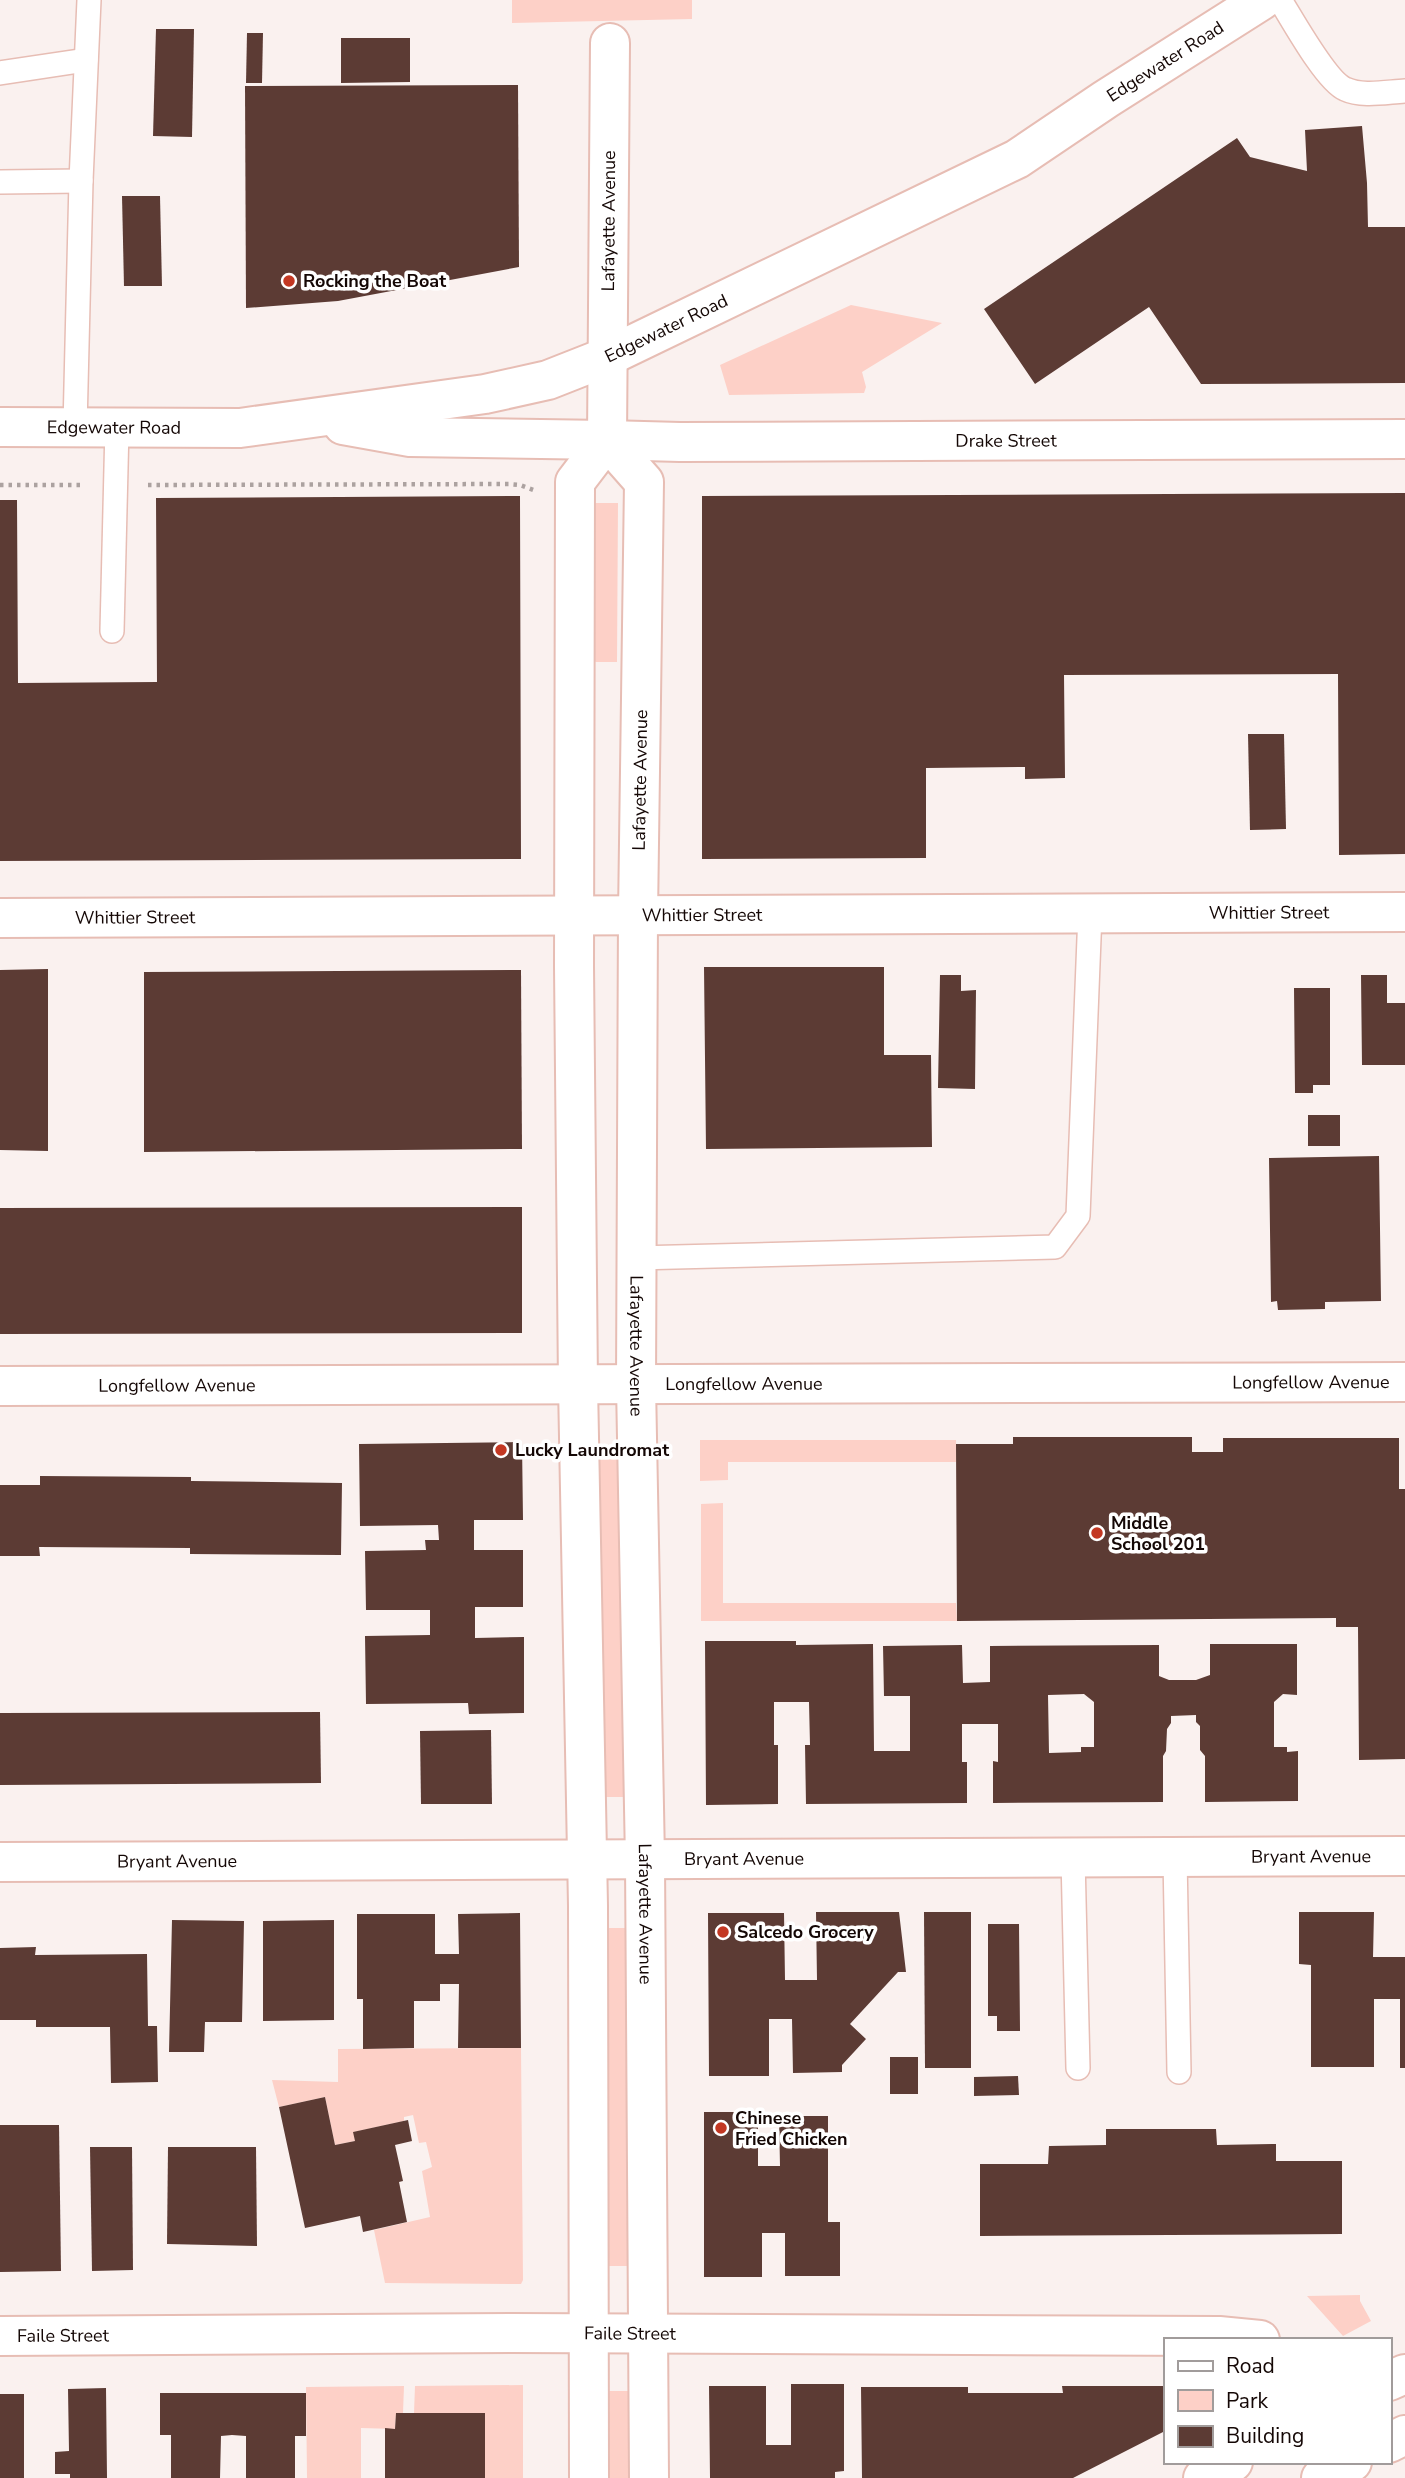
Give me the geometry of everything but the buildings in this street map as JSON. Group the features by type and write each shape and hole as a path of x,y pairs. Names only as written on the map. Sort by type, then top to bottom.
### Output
{"street":[{"name":"Edgewater Road","path":"0,427 240,428 485,394 548,380 609,356 1017,159 1262,0"},
{"name":"Lafayette Avenue","path":"610,43 607,440 644,482 638,915 636,1385 645,1860 649,2478"},
{"name":"Drake Street","path":"310,419 410,437 694,442 1405,439"},
{"path":"589,2478 587,1860 578,1385 574,915 575,482 607,440"},
{"name":"Whittier Street","path":"0,918 1405,912"},
{"name":"Longfellow Avenue","path":"0,1386 1405,1382"},
{"name":"Bryant Avenue","path":"0,1862 1405,1856"},
{"name":"Faile Street","path":"0,2336 590,2333 1240,2338"},
{"path":"1203,2478 1229,2464"},
{"path":"1321,2478 1348,2464"}],"lane":[{"path":"75,427 89,0"},
{"path":"1280,0 1319,61 1341,87 1361,93 1405,91"},
{"path":"0,73 86,60"},
{"path":"0,182 81,181"},
{"path":"112,631 117,427"},
{"path":"636,1258 1055,1247 1078,1216 1090,913"},
{"path":"1175,1857 1179,2072"},
{"path":"1073,1858 1078,2068"}],"path":[{"path":"0,485 509,484 528,487 533,491"}],"green space":[{"path":"512,0 692,0 692,19 512,23"},
{"path":"851,305 942,323 862,372 866,387 864,393 729,395 720,365"},
{"path":"593,503 618,503 617,662 594,661"},
{"path":"700,1440 956,1440 956,1462 728,1462 728,1480 700,1481"},
{"path":"623,1459 623,1797 599,1797 598,1460"},
{"path":"723,1503 723,1603 956,1603 957,1621 701,1621 701,1504"},
{"path":"599,1928 628,1928 627,2266 601,2266"},
{"path":"521,2048 521,2284 385,2283 374,2230 430,2217 422,2171 432,2167 426,2142 419,2143 413,2115 404,2117 404,2121 354,2132 355,2141 335,2145 325,2097 279,2107 272,2080 338,2082 338,2049"},
{"path":"1360,2295 1360,2301 1371,2321 1343,2336 1307,2296"},
{"path":"523,2385 523,2478 485,2478 485,2413 414,2413 415,2386"},
{"path":"404,2386 403,2413 396,2414 395,2429 361,2428 361,2478 307,2478 306,2387"},
{"path":"602,2391 629,2391 629,2478 602,2478"}],"place":[{"name":"Rocking the Boat","path":"289,281"},
{"name":"Lucky Laundromat","path":"501,1450"},
{"name":"Middle School 201","path":"1097,1533"},
{"name":"Salcedo Grocery","path":"723,1932"},
{"name":"Chinese Fried Chicken","path":"721,2128"}]}
